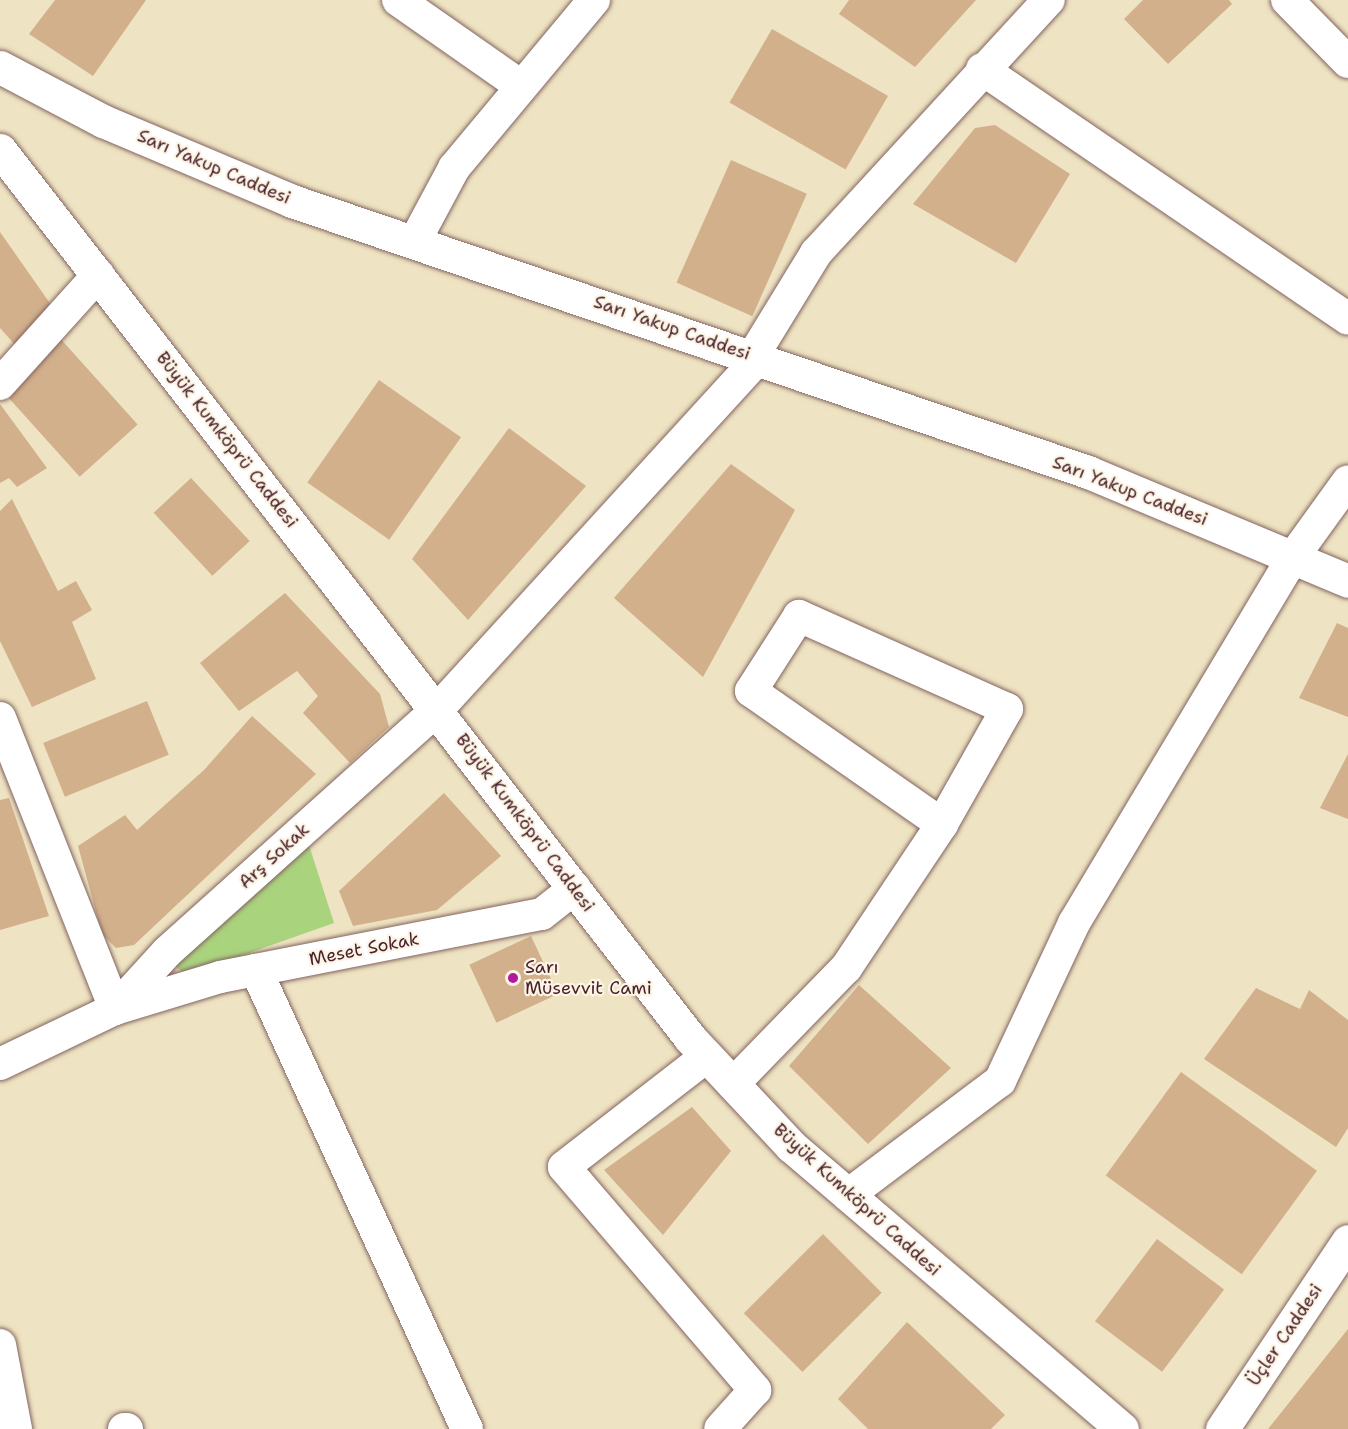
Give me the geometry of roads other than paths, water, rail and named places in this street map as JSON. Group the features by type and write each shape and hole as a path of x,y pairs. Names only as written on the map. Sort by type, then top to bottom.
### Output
{"street":[{"path":"398,0 521,86"},
{"path":"416,239 454,168 594,0"},
{"name":"Arş Sokak","path":"115,1009 167,952 438,709 756,357 816,253 982,69 1049,0"},
{"path":"1287,0 1348,62"},
{"name":"Sarı Yakup Caddesi","path":"0,67 103,121 292,201 416,239 1088,472 1294,556 1348,581"},
{"path":"982,69 1348,319"},
{"name":"Büyük Kumköprü Caddesi","path":"0,150 707,1056 848,1196 1122,1429"},
{"path":"0,384 98,275"},
{"path":"848,1196 999,1081 1074,923 1294,556 1348,481"},
{"path":"733,1084 846,968 942,824 1007,709 799,615 752,691 942,824"},
{"path":"0,718 115,1009 0,1064"},
{"name":"Meset Sokak","path":"115,1009 147,1003 256,970 542,914 575,888"},
{"path":"256,970 467,1429"},
{"path":"707,1056 564,1167 755,1390 720,1429"},
{"name":"Üçler Caddesi","path":"1222,1429 1348,1241"},
{"path":"0,1345 16,1429"}],"place":[{"name":"Sarı Müsevvit Cami","path":"513,978"}]}
